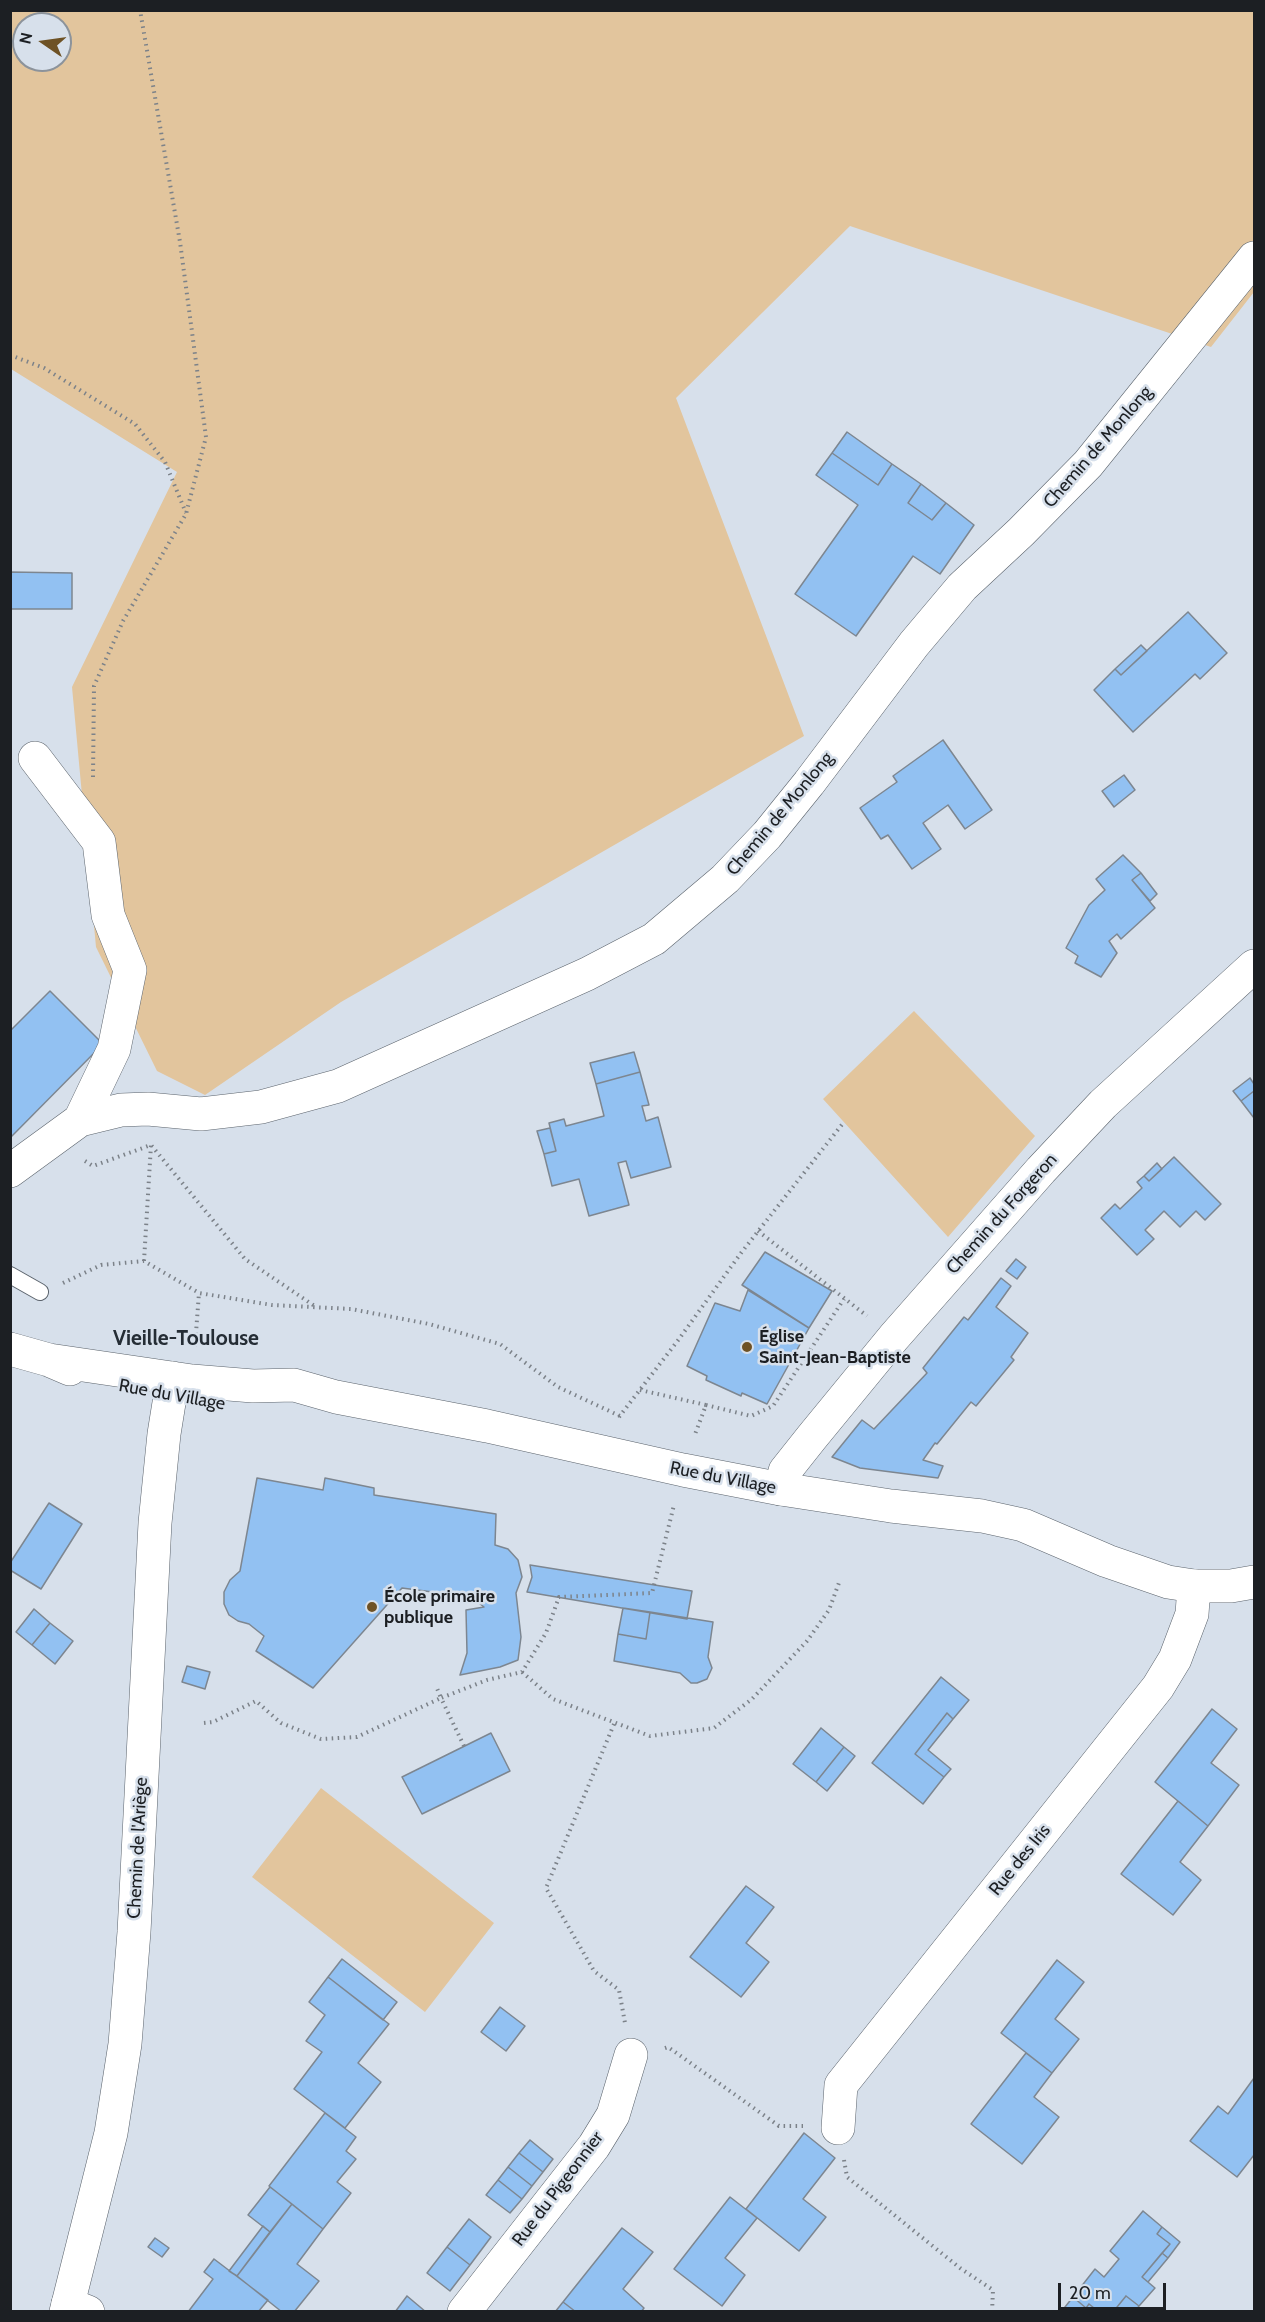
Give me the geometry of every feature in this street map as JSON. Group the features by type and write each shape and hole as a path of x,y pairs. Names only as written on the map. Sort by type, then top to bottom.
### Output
{"street":[{"name":"Chemin de Monlong","path":"10,1171 80,1120 121,1110 148,1109 201,1114 261,1107 338,1086 587,974 654,939 725,879 767,834 809,783 921,636 962,587 1021,532 1088,464 1254,258"},
{"path":"36,758 99,842 108,915 130,970 114,1050 80,1120"},
{"name":"Chemin du Forgeron","path":"781,1489 785,1472 894,1337 1041,1170 1103,1104 1254,966"},
{"name":"Rue du Village","path":"10,1349 49,1360 97,1381 172,1388 227,1407 336,1397 487,1426 688,1456 781,1489 891,1506 982,1515 1023,1525 1193,1594 1233,1602 1254,1599"},
{"name":"Chemin de l'Ariège","path":"74,2309 111,2133 125,2044 135,1920 155,1523 164,1434 172,1388"},
{"name":"Rue du Village","path":"1193,1594 1254,1582"},
{"name":"Rue des Iris","path":"838,2127 841,2085 1158,1687 1175,1659 1192,1614 1193,1594"},
{"name":"Rue du Pigeonnier","path":"464,2312 594,2146 613,2115 631,2055"}],"lane":[{"path":"10,1275 40,1292"}],"path":[{"path":"93,782 94,686 123,621 186,514 206,437 180,242 140,10"},
{"path":"10,355 44,368 135,424 165,462 186,514"},
{"path":"80,1120 72,1155 93,1166 151,1145"},
{"path":"80,1276 101,1265 144,1261 199,1293 272,1305 351,1309 429,1324 501,1344 558,1387 620,1416 758,1231 844,1122"},
{"path":"144,1261 151,1145"},
{"path":"151,1145 245,1260 316,1308"},
{"path":"758,1231 894,1337"},
{"path":"195,1346 199,1293"},
{"path":"640,1390 751,1416 773,1406 844,1299"},
{"path":"204,1723 213,1722 255,1701 281,1723 321,1739 357,1737 441,1698 487,1680 522,1672 546,1634 559,1597 652,1593 688,1456 706,1405"},
{"path":"522,1672 554,1699 650,1736 714,1728 752,1699 807,1641 830,1610 840,1580"},
{"path":"436,1686 464,1746"},
{"path":"614,1724 546,1888 594,1971 619,1990"},
{"path":"631,2055 668,2047 780,2126"},
{"path":"847,2177 960,2268 993,2290 992,2312"}],"shaded area":[{"path":"10,11 1254,11 1254,292 1211,347 850,226 676,398 804,736 341,1002 205,1095 157,1071 96,947 72,687 177,472 11,369"},
{"path":"914,1011 1035,1136 948,1237 823,1099"},
{"path":"321,1788 494,1923 425,2012 252,1877"}],"building":[{"path":"847,432 892,464 878,485 832,453"},
{"path":"832,453 878,485 892,464 921,484 908,503 932,520 946,503 974,525 940,574 913,556 856,636 795,594 858,505 816,475"},
{"path":"921,484 946,503 932,520 908,503"},
{"path":"10,572 72,573 72,609 10,609"},
{"path":"1188,612 1227,653 1200,679 1195,674 1133,732 1094,690 1115,669 1121,675"},
{"path":"1141,645 1147,651 1121,675 1115,669"},
{"path":"943,740 992,810 965,829 948,805 923,823 941,849 912,869 888,835 881,839 860,808 897,782 893,776"},
{"path":"1124,775 1135,790 1114,807 1102,791"},
{"path":"1123,855 1141,873 1132,880 1155,908 1121,939 1117,934 1109,941 1117,953 1101,977 1075,963 1078,956 1066,948 1089,905 1105,890 1096,879"},
{"path":"1141,873 1157,894 1150,901 1132,880"},
{"path":"50,991 103,1044 10,1138 10,1031"},
{"path":"634,1052 640,1072 596,1084 590,1063"},
{"path":"640,1072 649,1105 642,1106 646,1121 658,1117 671,1167 631,1178 626,1161 618,1163 629,1205 589,1216 579,1179 552,1186 544,1154 556,1151 549,1123 564,1119 566,1126 604,1116 596,1084"},
{"path":"1250,1078 1254,1084 1254,1091 1241,1101 1233,1091"},
{"path":"1254,1091 1254,1118 1241,1101"},
{"path":"550,1128 556,1151 544,1154 537,1131"},
{"path":"1174,1157 1221,1204 1205,1220 1196,1211 1180,1227 1164,1211 1145,1230 1154,1239 1137,1255 1101,1218 1115,1204 1120,1209 1142,1188 1137,1182 1144,1176 1149,1181"},
{"path":"1157,1163 1162,1169 1149,1181 1144,1176"},
{"path":"765,1252 832,1291 809,1328 742,1285"},
{"path":"1016,1259 1026,1267 1017,1279 1006,1271"},
{"path":"1001,1278 1011,1286 996,1307 1028,1333 1011,1357 1014,1360 976,1406 971,1402 923,1460 943,1466 938,1478 860,1468 832,1457 862,1420 874,1429 927,1373 923,1368 964,1317 968,1320"},
{"name":"Église Saint-Jean-Baptiste","path":"748,1290 809,1328 767,1404 742,1393 741,1396 706,1380 707,1376 687,1366 715,1303 740,1311"},
{"name":"École primaire publique","path":"257,1478 323,1490 325,1478 374,1488 374,1495 496,1514 495,1545 508,1549 518,1560 522,1577 516,1593 521,1637 518,1660 500,1667 460,1675 467,1653 466,1610 484,1607 471,1597 402,1588 313,1688 256,1651 264,1636 249,1624 229,1615 224,1604 224,1592 230,1580 240,1571"},
{"path":"49,1503 82,1524 41,1589 10,1570 10,1563"},
{"path":"530,1565 692,1591 687,1619 527,1592 532,1577"},
{"path":"623,1608 650,1612 646,1639 618,1634"},
{"path":"34,1609 50,1623 32,1645 16,1632"},
{"path":"650,1612 713,1622 708,1657 712,1668 707,1679 691,1683 680,1673 614,1661 618,1634 646,1639"},
{"path":"50,1623 73,1641 55,1664 32,1645"},
{"path":"187,1666 210,1672 205,1689 182,1682"},
{"path":"941,1677 969,1700 953,1719 947,1713 915,1754 944,1777 923,1804 872,1763"},
{"path":"1212,1709 1237,1729 1211,1763 1239,1785 1208,1826 1155,1782"},
{"path":"947,1713 953,1719 928,1750 951,1769 944,1777 915,1754"},
{"path":"821,1728 844,1747 816,1782 793,1764"},
{"path":"491,1733 510,1771 422,1814 402,1777"},
{"path":"844,1747 855,1756 827,1791 816,1782"},
{"path":"1178,1801 1208,1826 1180,1862 1201,1880 1173,1915 1121,1874"},
{"path":"746,1886 774,1907 746,1943 769,1962 741,1997 690,1957"},
{"path":"342,1959 397,2002 383,2020 328,1977"},
{"path":"1057,1960 1084,1982 1055,2019 1079,2039 1052,2073 1001,2033"},
{"path":"328,1977 389,2024 358,2063 381,2082 345,2128 294,2089 322,2052 306,2041 325,2015 309,2002"},
{"path":"500,2007 525,2026 506,2051 481,2032"},
{"path":"1026,2053 1052,2073 1034,2097 1059,2117 1022,2164 971,2124"},
{"path":"1254,2078 1254,2155 1237,2177 1190,2141 1218,2106 1228,2114"},
{"path":"325,2113 356,2137 346,2151 356,2159 337,2182 351,2193 323,2229 269,2186"},
{"path":"804,2133 835,2158 803,2199 826,2217 799,2251 746,2209"},
{"path":"530,2140 553,2159 543,2172 519,2153"},
{"path":"519,2153 543,2172 532,2186 508,2167"},
{"path":"508,2167 532,2186 522,2199 498,2180"},
{"path":"498,2180 522,2199 510,2213 486,2195"},
{"path":"270,2187 292,2204 270,2232 248,2215"},
{"path":"730,2197 757,2218 725,2258 745,2275 722,2306 674,2269"},
{"path":"292,2204 323,2229 297,2264 319,2281 294,2312 282,2312 237,2276"},
{"path":"1143,2211 1162,2227 1157,2234 1170,2244 1142,2277 1155,2288 1139,2306 1126,2296 1113,2312 1099,2312 1089,2304 1086,2308 1073,2297 1095,2269 1104,2277 1119,2259 1110,2251"},
{"path":"469,2219 491,2237 470,2265 447,2247"},
{"path":"263,2226 270,2232 237,2276 229,2271"},
{"path":"1162,2227 1180,2242 1168,2258 1162,2253 1170,2244 1157,2234"},
{"path":"622,2228 653,2252 623,2289 644,2308 641,2312 576,2312 563,2302"},
{"path":"155,2238 169,2248 162,2257 148,2247"},
{"path":"447,2247 470,2265 450,2291 427,2273"},
{"path":"1162,2253 1168,2258 1148,2282 1142,2277"},
{"path":"214,2259 268,2300 258,2312 188,2312 213,2279 204,2272"},
{"path":"407,2296 426,2312 395,2312"},
{"path":"1126,2296 1139,2306 1135,2312 1113,2312"},
{"path":"1073,2297 1086,2308 1089,2304 1099,2312 1061,2312"},
{"path":"563,2302 576,2312 555,2312"}],"place":[{"name":"Église Saint-Jean-Baptiste","path":"747,1347"},
{"name":"École primaire publique","path":"372,1607"}],"district":[{"name":"Vieille-Toulouse","path":"186,1339"}]}
